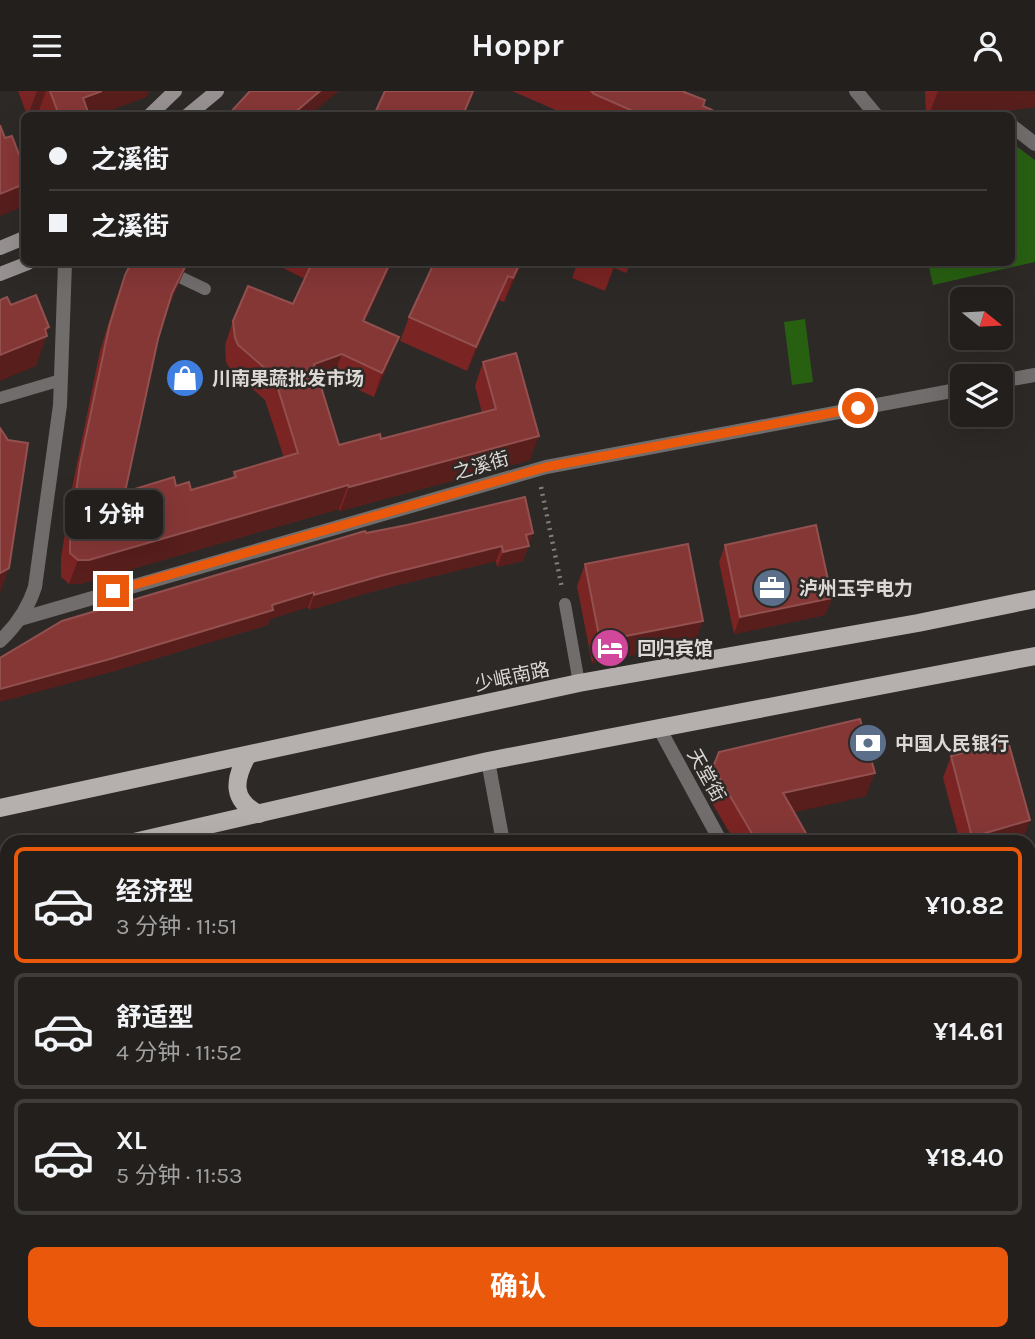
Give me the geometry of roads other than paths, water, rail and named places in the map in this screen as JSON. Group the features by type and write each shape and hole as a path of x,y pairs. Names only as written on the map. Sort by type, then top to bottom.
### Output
{"main road":[{"path":"153,112 176,91"},
{"path":"192,112 217,91"},
{"path":"0,248 21,239"},
{"path":"0,274 21,266"},
{"name":"少岷南路","path":"0,808 579,683 918,623 1035,599"},
{"path":"165,835 488,761 1035,656"},
{"path":"247,756 240,769 238,790 248,808 259,814"}],"street":[{"path":"856,91 874,112"},
{"path":"1015,128 1035,143"},
{"path":"0,641 20,619 36,587 60,405 65,266"},
{"path":"1013,379 1035,375"},
{"name":"之溪街","path":"20,619 538,469 950,391"},
{"name":"天堂街","path":"659,728 717,835"},
{"path":"488,761 502,835"}],"lane":[{"path":"182,278 205,289"},
{"path":"0,398 61,380"},
{"path":"565,604 579,683"}],"place":[{"name":"川南果蔬批发市场","path":"185,378"},
{"name":"泸州玉宇电力","path":"772,588"},
{"name":"回归宾馆","path":"610,648"},
{"name":"中国人民银行","path":"868,743"}]}
